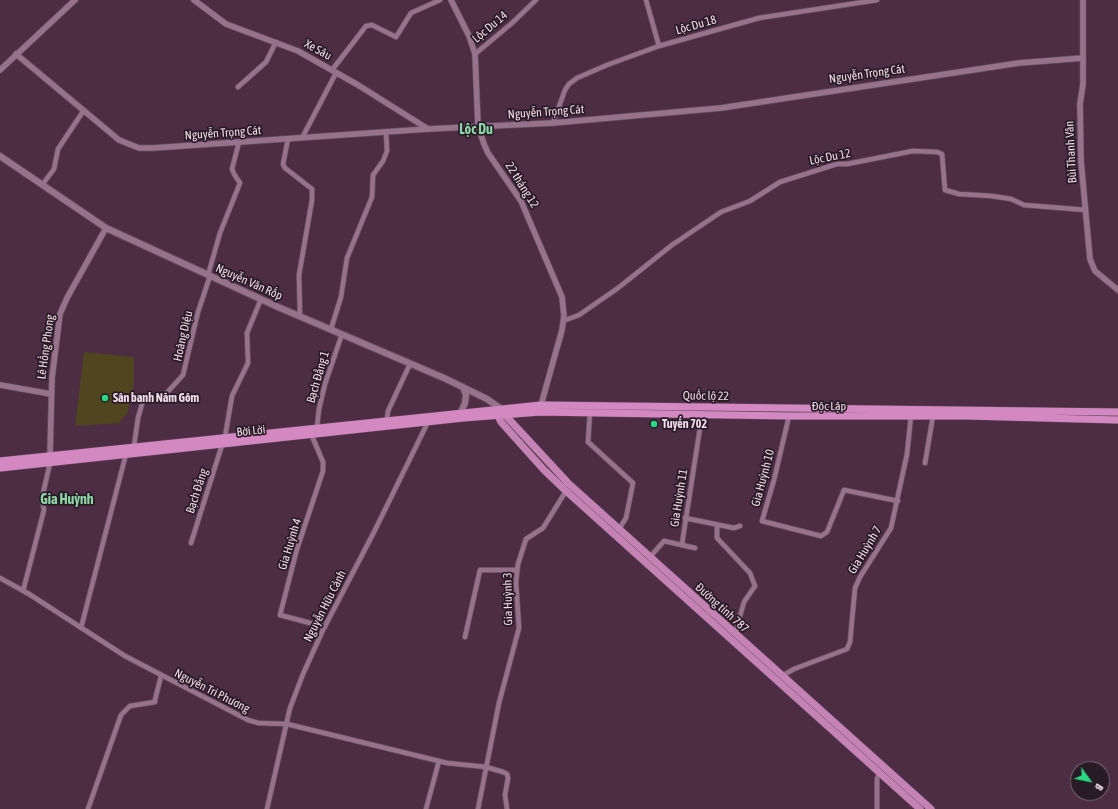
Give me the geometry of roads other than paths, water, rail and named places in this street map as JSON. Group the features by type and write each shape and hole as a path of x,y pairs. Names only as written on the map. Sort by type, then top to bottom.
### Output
{"highway":[{"name":"Độc Lập","path":"541,409 590,412 789,416 911,412 1118,412"},
{"name":"Quốc lộ 22","path":"501,413 541,409 911,412"},
{"name":"Bời Lời","path":"0,461 461,412 501,413"},
{"name":"Độc Lập","path":"911,412 932,416 1118,420"},
{"name":"Bời Lời","path":"0,468 312,436 501,413"},
{"path":"50,455 50,463"}],"main road":[{"name":"Nguyễn Văn Rốp","path":"0,156 106,228 209,276 463,387 496,404 501,413"},
{"path":"461,412 466,403 466,395 463,387"},
{"name":"Đường tỉnh 787","path":"501,413 501,422 566,491 920,809"},
{"name":"Đường tỉnh 787","path":"501,413 554,470 619,530 931,809"}],"street":[{"path":"0,70 75,0"},
{"name":"Xe Sâu","path":"194,0 226,24 298,51 334,71 428,129"},
{"path":"302,138 334,71 366,26 372,25 396,37 411,13 440,0"},
{"name":"22 tháng 12","path":"451,0 469,36 475,54 478,126 488,153 521,201 559,285 564,307 564,321 541,409"},
{"name":"Lộc Du 14","path":"475,54 512,23 536,0"},
{"path":"646,0 658,46"},
{"name":"Lộc Du 18","path":"553,123 565,90 569,84 577,78 658,46 758,18 877,0"},
{"name":"Bùi Thanh Vân","path":"1083,0 1083,58 1080,135 1090,258 1095,271 1118,290"},
{"path":"238,87 266,62 276,42"},
{"name":"Nguyễn Trọng Cát","path":"16,54 119,140 140,148 428,129 553,123 721,108 1019,63 1083,58"},
{"path":"42,185 54,169 58,149 84,110"},
{"path":"331,329 341,297 348,258 372,197 373,175 383,161 386,150 386,132"},
{"path":"288,139 283,164 285,168 312,189 312,200 300,275 300,316"},
{"name":"Hoàng Diệu","path":"134,446 138,418 144,397 163,397 183,375 198,312 220,233 240,183 232,169 239,142"},
{"name":"Lộc Du 12","path":"564,321 579,315 605,297 672,245 721,212 750,202 780,182 837,164 847,164 913,151 936,152 942,154 945,190 959,194 1011,199 1024,205 1086,210"},
{"name":"Lê Hồng Phong","path":"50,455 51,394 60,314 67,298 106,228"},
{"path":"225,437 232,396 248,363 248,333 261,299"},
{"name":"Bạch Đằng 1","path":"317,427 318,409 342,334"},
{"path":"387,420 388,411 410,364"},
{"path":"0,384 51,394"},
{"path":"590,412 588,442 633,483 626,518 619,530"},
{"name":"Gia Huỳnh 7","path":"782,676 794,669 847,649 850,642 855,588 860,577 890,528 898,501 907,454 911,412"},
{"name":"Gia Huỳnh 11","path":"650,557 664,541 682,544 702,415"},
{"name":"Gia Huỳnh 10","path":"789,416 774,480 762,521 821,536 826,532 844,490 898,501"},
{"path":"925,463 932,416"},
{"name":"Nguyễn Hữu Cảnh","path":"267,809 287,724 303,674 428,422"},
{"name":"Gia Huỳnh 4","path":"312,436 323,462 323,471 297,549 280,615 325,627"},
{"name":"Bạch Đằng","path":"191,543 222,445"},
{"path":"81,628 126,454"},
{"path":"23,591 44,510 42,498 50,463"},
{"name":"Gia Huỳnh 3","path":"478,809 499,703 519,628 516,597 516,570 526,539 543,528 566,491"},
{"path":"685,518 734,528 740,526"},
{"path":"717,525 717,538 750,573 755,586 744,602 735,634"},
{"path":"682,544 685,547 695,548"},
{"path":"464,637 480,570 516,570"},
{"name":"Nguyễn Tri Phương","path":"0,578 161,676 197,692 248,720 258,723 287,724 439,761 486,767 507,774 508,778 505,802 507,809"},
{"path":"88,809 121,715 130,706 156,700 161,676"},
{"path":"426,809 439,761"},
{"path":"877,809 877,779 879,772"}],"place":[{"name":"Sân banh Năm Gôm","path":"105,398"},
{"name":"Tuyến 702","path":"654,424"}],"district":[{"name":"Lộc Du","path":"476,130"},
{"name":"Gia Huỳnh","path":"67,500"}]}
